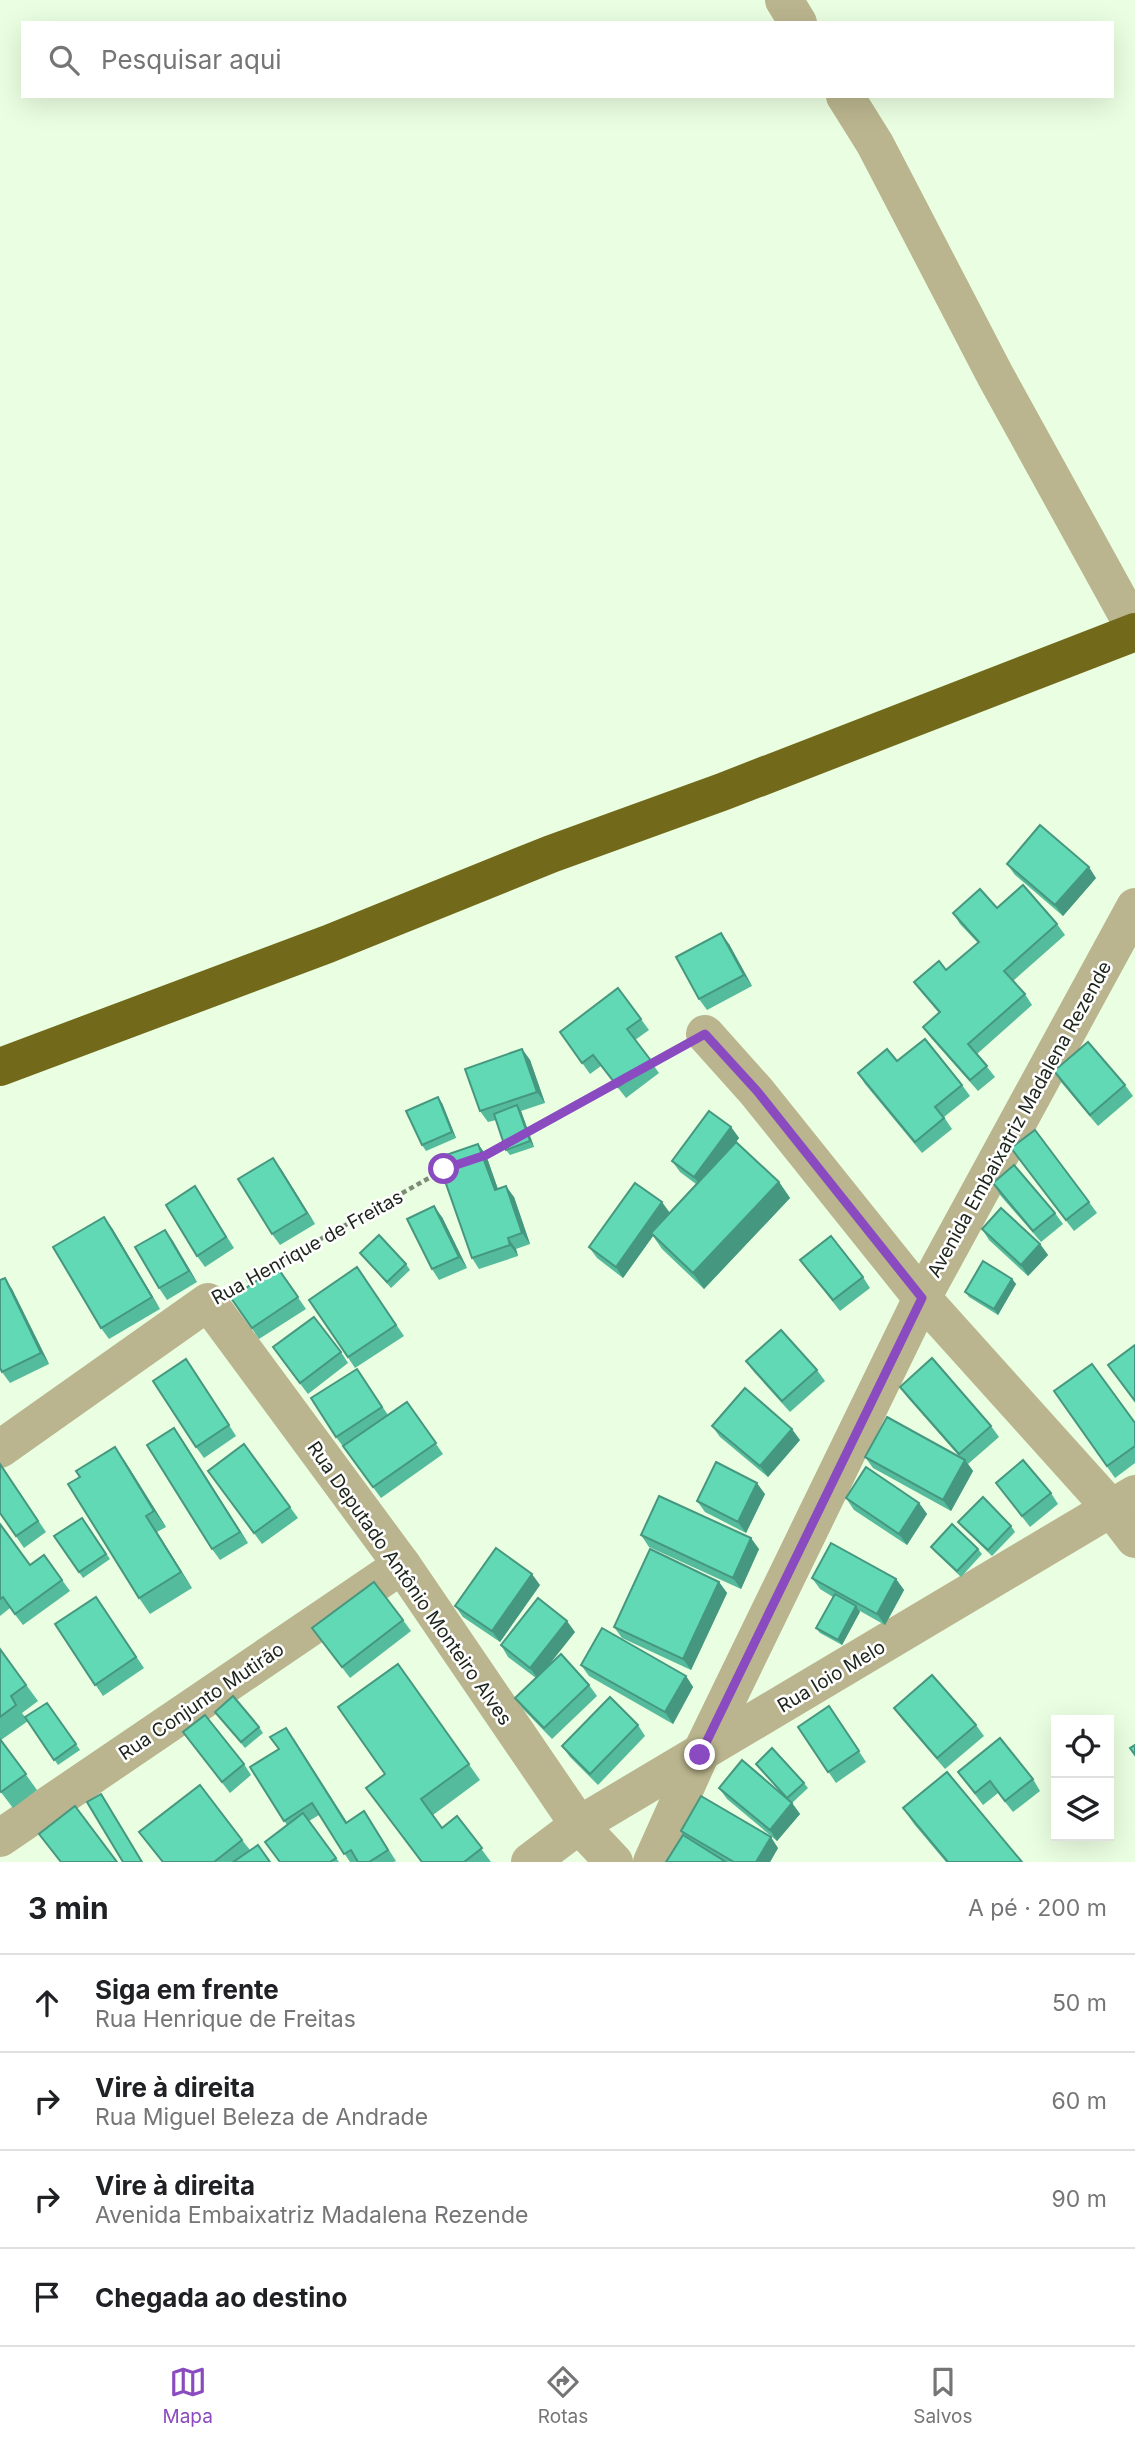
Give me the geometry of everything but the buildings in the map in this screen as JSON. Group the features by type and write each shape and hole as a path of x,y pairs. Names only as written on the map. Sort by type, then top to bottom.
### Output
{"highway":[{"path":"0,1067 328,944 551,854 735,787 1135,631"}],"street":[{"path":"784,0 797,21"},
{"path":"846,98 874,144 995,375 1135,631"},
{"name":"Avenida Embaixatriz Madalena Rezende","path":"652,1862 700,1755 922,1298 1135,907"},
{"path":"705,1034 757,1091 922,1298 1123,1502 1135,1539"},
{"name":"Rua Henrique de Freitas","path":"0,1449 208,1302"},
{"name":"Rua Deputado Antônio Monteiro Alves","path":"208,1302 402,1565 579,1825 614,1862"},
{"name":"Rua Ioio Melo","path":"530,1862 579,1825 1123,1502"},
{"name":"Rua Conjunto Mutirão","path":"0,1838 402,1565"}],"path":[{"path":"645,1067 705,1034"},
{"path":"523,1135 620,1081"},
{"path":"476,1158 510,1141"},
{"name":"Rua Henrique de Freitas","path":"208,1302 444,1169 455,1166"}],"route":[{"path":"444,1169 486,1155 705,1034 757,1091 922,1298 700,1755"}]}
